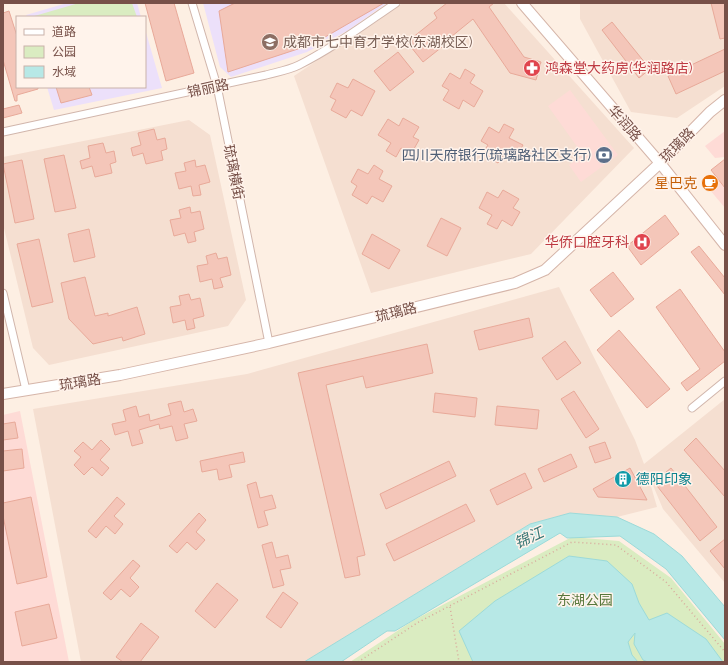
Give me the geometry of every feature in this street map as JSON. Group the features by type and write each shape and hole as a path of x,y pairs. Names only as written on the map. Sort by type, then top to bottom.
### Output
{"street":[{"name":"琉璃横街","path":"192,3 217,86 269,343"},
{"name":"锦丽路","path":"3,132 266,76 298,65 330,47 396,3"},
{"name":"华润路","path":"522,3 660,163 725,245"},
{"name":"琉璃路","path":"3,394 120,376 269,343 515,283 545,270 660,163 710,112 725,100"},
{"path":"3,293 26,390"},
{"path":"692,408 725,381"}],"path":[{"path":"358,662 418,623 572,542 616,545 666,582 725,652"},
{"path":"450,606 459,662"}],"shaded area":[{"path":"67,3 137,3 141,16 26,16"},
{"name":"成都市七中育才学校(东湖校区)","path":"203,3 387,3 347,31 307,52 231,77 220,67"},
{"path":"403,3 504,3 634,148 531,254 371,293 294,76"},
{"path":"580,3 725,3 725,86 677,118 631,112 580,19"},
{"path":"146,32 162,88 54,110 47,88 146,88"},
{"path":"570,90 618,155 581,182 569,165 583,155 548,106"},
{"path":"189,120 210,135 246,300 228,326 49,365 33,348 3,224 3,157"},
{"path":"725,131 725,157 715,158 705,146"},
{"path":"725,173 725,208 705,184 711,177"},
{"path":"559,287 635,440 644,464 725,399 725,583 663,509 646,469 657,507 617,517 570,513 530,524 304,662 81,662 33,409 247,374"},
{"path":"20,411 69,662 3,662 3,415"}],"green space":[{"path":"79,3 132,3 137,16 34,16"},
{"name":"东湖公园","path":"572,537 619,541 671,578 725,644 725,662 350,662 414,620"}],"water":[{"name":"锦江","path":"570,513 617,517 654,534 682,556 725,607 725,640 666,569 620,536 567,538 560,533 395,631 387,631 341,662 304,662 530,524"},
{"path":"569,556 607,561 632,584 639,603 649,620 667,613 706,639 723,662 648,662 643,660 634,644 635,633 628,642 632,655 638,662 473,662 459,631 495,601"}],"building":[{"path":"145,3 174,3 194,73 166,81"},
{"name":"成都市七中育才学校(东湖校区)","path":"235,3 384,3 313,44 228,72 219,11"},
{"path":"447,3 494,3 489,7 524,57 541,62 536,80 510,73 473,19 446,41 447,43 423,62 407,42 437,18 434,13"},
{"path":"711,3 725,3 725,38 720,39"},
{"path":"9,11 16,33 16,88 38,88 17,95 17,101 15,101 3,60 3,13"},
{"path":"612,22 650,69 639,78 602,30"},
{"path":"725,49 725,71 676,94 668,76"},
{"path":"398,52 414,72 390,91 374,71"},
{"path":"465,69 475,75 470,83 483,91 474,107 463,100 459,109 443,100 449,90 442,86 450,73 460,79"},
{"path":"353,79 375,91 362,116 351,110 346,118 331,110 336,100 330,97 337,83 348,88"},
{"path":"56,88 89,88 92,95 61,103"},
{"path":"19,105 22,113 3,118 3,109"},
{"path":"403,118 419,127 413,137 419,140 411,154 401,148 396,157 386,151 391,143 378,135 388,119 399,126"},
{"path":"504,124 514,129 509,138 523,145 514,161 503,155 498,163 482,154 488,145 481,141 489,127 499,133"},
{"path":"154,129 157,140 165,138 167,149 161,151 163,160 146,164 143,153 133,156 131,148 141,145 138,133"},
{"path":"103,143 106,153 114,151 116,162 110,164 112,173 95,177 92,166 82,169 80,161 90,158 88,146"},
{"path":"64,155 76,208 55,212 44,159"},
{"path":"725,159 725,188 711,170"},
{"path":"22,160 34,219 15,223 3,164"},
{"path":"195,160 196,167 205,165 210,182 199,185 201,195 193,196 191,186 179,189 175,173 186,171 184,163"},
{"path":"374,165 383,171 379,179 392,186 383,202 372,196 367,204 352,195 357,186 351,182 358,169 368,174"},
{"path":"503,190 519,199 513,208 520,212 512,226 502,220 497,229 487,224 492,215 479,208 487,192 498,198"},
{"path":"190,207 191,213 200,211 204,229 194,232 196,241 188,243 185,233 174,236 170,220 181,218 179,210"},
{"path":"665,215 679,234 641,265 627,246"},
{"path":"441,218 461,228 447,256 427,246"},
{"path":"89,229 95,257 74,262 68,234"},
{"path":"372,234 400,250 389,269 362,254"},
{"path":"39,239 53,302 32,307 17,244"},
{"path":"699,246 725,278 725,295 691,252"},
{"path":"216,253 218,259 227,257 231,275 220,278 223,287 214,289 212,279 200,282 197,266 208,264 206,256"},
{"path":"613,272 634,299 611,317 590,290"},
{"path":"85,277 95,316 108,313 108,316 137,307 145,334 123,341 122,337 93,344 69,319 61,283"},
{"path":"680,289 725,352 725,361 687,391 681,383 700,369 656,307"},
{"path":"189,294 191,300 200,298 204,316 193,319 195,328 187,330 185,320 173,323 170,307 181,305 179,296"},
{"path":"529,318 533,337 479,350 474,331"},
{"path":"619,330 670,389 647,408 597,350"},
{"path":"565,341 581,363 557,380 542,358"},
{"path":"427,344 433,373 366,388 363,376 326,385 365,555 357,557 360,575 345,578 298,373"},
{"path":"574,391 599,429 586,438 561,399"},
{"path":"435,393 477,398 475,417 433,412"},
{"path":"181,401 184,412 193,409 197,421 184,424 188,438 176,441 172,426 160,429 159,424 139,430 143,443 132,446 128,431 115,435 112,424 126,421 123,410 136,406 139,417 149,414 150,421 171,415 168,404"},
{"path":"497,406 539,410 537,429 495,425"},
{"path":"15,422 18,438 3,440 3,424"},
{"path":"696,438 725,471 725,497 684,450"},
{"path":"101,440 110,449 100,460 109,468 102,476 92,467 84,475 74,465 81,457 74,451 83,442 92,450"},
{"path":"605,442 611,458 595,463 589,447"},
{"path":"22,449 24,468 3,471 3,451"},
{"path":"243,452 245,462 229,465 232,477 219,480 217,469 202,472 200,461"},
{"path":"571,454 577,467 544,482 538,469"},
{"path":"449,461 456,476 386,509 380,494"},
{"name":"德阳印象","path":"630,468 647,500 598,497 593,489"},
{"path":"671,468 717,527 700,541 654,482"},
{"path":"525,473 532,488 497,505 490,490"},
{"path":"256,482 260,498 272,495 276,508 264,511 268,525 258,528 247,485"},
{"path":"31,497 47,577 17,584 3,516 3,503"},
{"path":"117,497 125,504 114,516 123,524 115,534 106,526 96,538 88,531"},
{"path":"466,504 475,521 394,561 386,544"},
{"path":"199,513 206,520 196,532 205,540 196,550 187,542 177,553 169,546"},
{"path":"725,539 725,569 710,551"},
{"path":"272,542 276,558 288,555 291,568 280,570 284,585 273,588 262,545"},
{"path":"133,560 140,566 130,578 139,587 130,597 121,589 111,600 103,593"},
{"path":"217,583 238,600 215,628 195,611"},
{"path":"283,592 298,603 281,628 266,617"},
{"path":"49,604 57,638 22,646 15,612"},
{"path":"141,623 159,637 140,662 123,662 116,657"}],"place":[{"name":"成都市七中育才学校(东湖校区)","path":"270,42"},
{"name":"鸿森堂大药房(华润路店)","path":"532,68"},
{"name":"四川天府银行(琉璃路社区支行)","path":"604,155"},
{"name":"星巴克","path":"710,183"},
{"name":"华侨口腔牙科","path":"642,242"},
{"name":"德阳印象","path":"623,479"}]}
